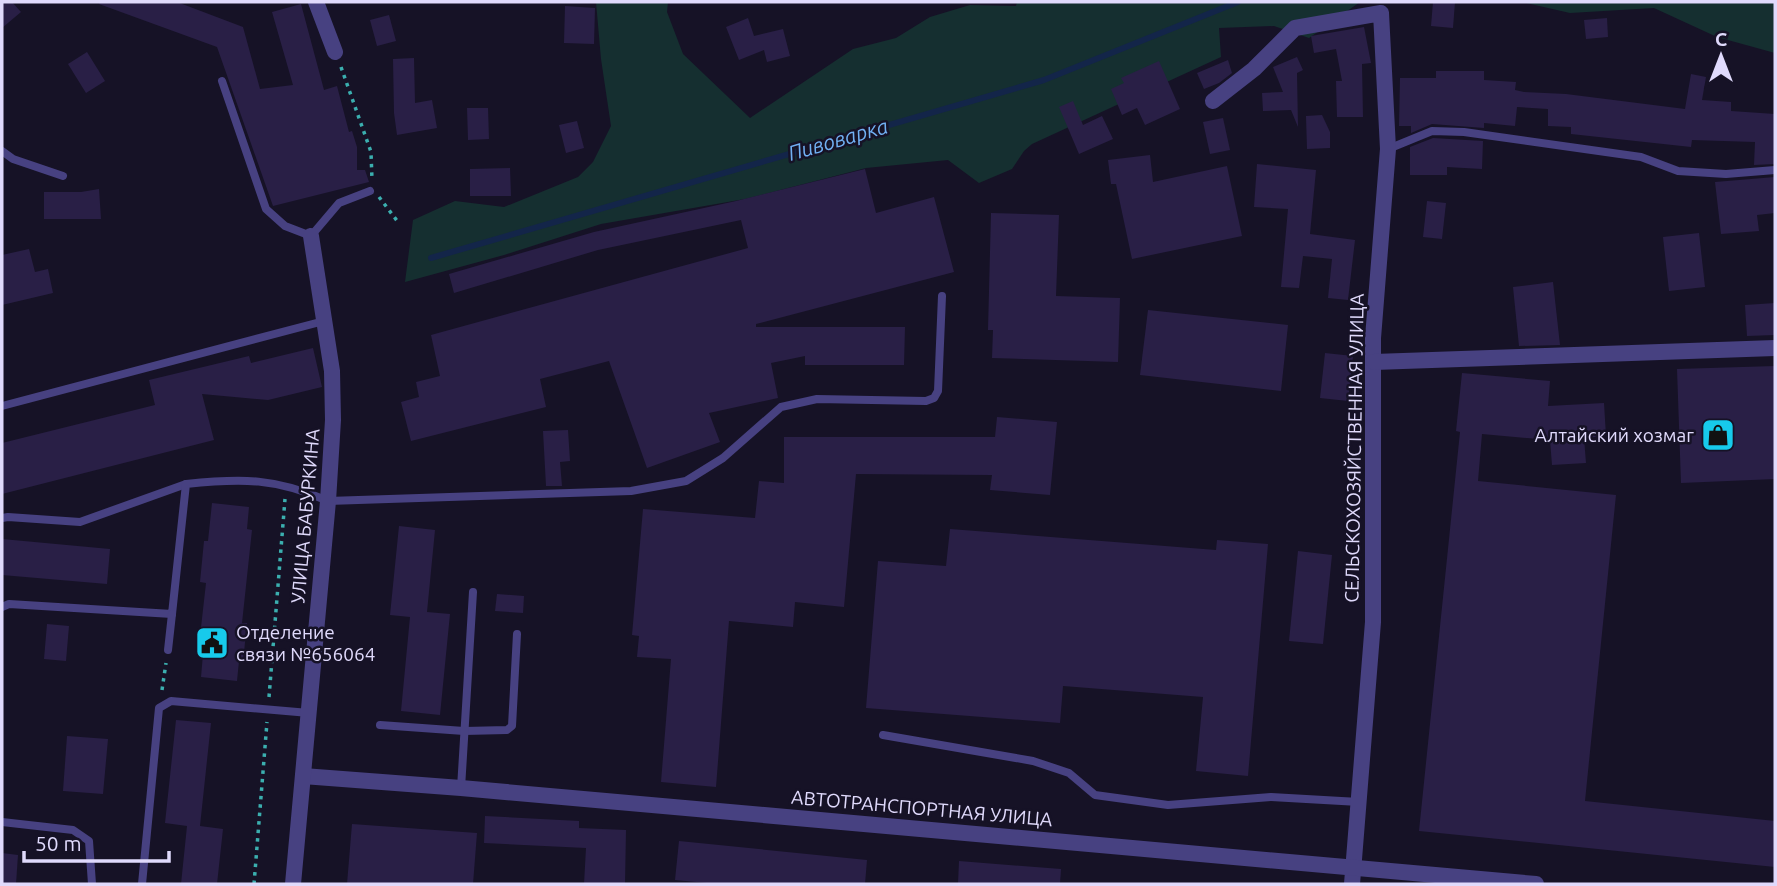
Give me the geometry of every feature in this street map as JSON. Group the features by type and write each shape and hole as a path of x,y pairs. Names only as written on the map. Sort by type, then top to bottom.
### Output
{"street":[{"path":"316,2 335,52"},
{"name":"СЕЛЬСКОХОЗЯЙСТВЕННАЯ УЛИЦА","path":"1213,101 1254,69 1295,28 1381,13 1388,149 1373,338 1373,622 1353,876"},
{"name":"УЛИЦА БАБУРКИНА","path":"293,884 333,420 332,383 311,236"},
{"path":"1374,362 1775,348"},
{"name":"АВТОТРАНСПОРТНАЯ УЛИЦА","path":"303,776 461,788 1353,876 1536,884"}],"lane":[{"path":"222,81 266,209 285,226 311,236 339,203 370,191"},
{"path":"1388,149 1432,131 1464,132 1641,157 1678,171 1726,174 1775,170"},
{"path":"2,151 13,159 63,176"},
{"path":"2,518 80,522 186,484 225,480 287,485 328,501 631,491 686,481 723,458 781,407 817,399 926,401 934,398 938,391 942,296"},
{"path":"2,406 324,321"},
{"path":"168,650 186,484"},
{"path":"461,788 473,592"},
{"path":"2,607 9,604 172,614"},
{"path":"380,725 464,731 507,730 512,726 517,634"},
{"path":"142,884 159,708 171,701 309,713"},
{"path":"883,735 1033,761 1069,773 1095,795 1107,797 1168,805 1271,797 1359,802"},
{"path":"2,822 73,830 89,841 92,884"}],"path":[{"path":"335,52 371,152 370,191 380,198 398,222"},
{"path":"254,884 287,485"},
{"path":"159,708 168,650"}],"green space":[{"path":"596,2 668,2 667,12 683,54 750,118 853,49 896,38 930,17 970,5 1016,6 1017,2 1360,2 1309,38 1274,26 1219,28 1221,57 1032,144 1012,169 979,183 948,160 866,168 745,199 601,224 504,255 405,282 413,220 455,201 504,207 578,177 593,162 611,126"},
{"path":"1522,2 1775,2 1775,53 1717,37 1654,8 1570,13"}],"building":[{"path":"2,2 12,2 21,12 2,28"},
{"path":"177,2 243,27 260,89 293,85 272,12 301,4 324,90 337,86 349,132 352,131 357,147 357,170 365,170 369,182 273,206 217,47 99,4"},
{"path":"1433,2 1455,2 1453,28 1431,26"},
{"path":"565,6 595,8 594,44 564,43"},
{"path":"389,15 396,41 377,46 370,20"},
{"path":"748,18 754,36 783,29 790,56 767,62 764,50 739,60 726,27"},
{"path":"1607,18 1608,37 1586,39 1584,20"},
{"path":"1364,27 1371,63 1362,64 1363,117 1337,117 1336,81 1342,81 1336,49 1314,53 1311,36"},
{"path":"87,52 105,81 86,93 68,64"},
{"path":"1297,57 1303,70 1297,73 1298,127 1291,110 1263,111 1262,93 1283,92 1273,67"},
{"path":"414,58 415,103 432,100 437,128 397,135 393,59"},
{"path":"1228,60 1232,73 1219,83 1204,89 1197,73"},
{"path":"1159,61 1180,109 1145,125 1137,108 1122,115 1111,89 1124,83 1121,78"},
{"path":"1436,71 1484,71 1484,80 1516,82 1515,90 1524,92 1566,94 1685,109 1691,74 1706,77 1702,100 1731,102 1731,111 1775,114 1775,164 1754,165 1755,142 1692,140 1691,147 1571,134 1571,127 1548,126 1548,109 1517,107 1515,126 1484,123 1484,128 1432,124 1411,133 1411,126 1399,126 1400,78 1436,78"},
{"path":"1073,101 1083,125 1102,116 1113,139 1079,154 1059,107"},
{"path":"467,108 488,108 489,139 468,140"},
{"path":"1322,115 1330,132 1330,148 1307,149 1306,116"},
{"path":"1223,118 1230,150 1210,154 1203,122"},
{"path":"577,121 584,148 566,153 559,125"},
{"path":"1433,138 1483,141 1482,169 1447,167 1447,175 1410,175 1410,147"},
{"path":"1150,155 1153,182 1227,166 1242,236 1132,259 1116,184 1111,184 1108,160"},
{"path":"1257,164 1316,170 1310,234 1355,240 1348,300 1328,298 1332,259 1303,256 1299,288 1281,287 1288,209 1254,207"},
{"path":"510,168 511,196 470,196 470,169"},
{"path":"865,169 876,213 934,197 954,272 756,324 756,327 905,327 904,365 805,365 805,356 771,363 778,398 709,413 720,442 647,468 609,361 540,379 546,407 411,441 401,402 419,397 416,382 440,376 431,335 748,248 741,220 598,250 454,293 449,274 594,232"},
{"path":"1775,177 1775,213 1757,215 1759,231 1721,234 1715,182"},
{"path":"99,189 101,219 44,219 44,192"},
{"path":"1427,201 1446,203 1442,239 1423,237"},
{"path":"991,213 1059,215 1056,296 1120,298 1118,362 992,358 993,330 988,330"},
{"path":"1699,233 1705,287 1669,291 1663,237"},
{"path":"29,249 35,272 48,269 53,293 2,305 2,255"},
{"path":"1553,282 1560,345 1519,346 1513,287"},
{"path":"1775,303 1775,335 1747,336 1745,305"},
{"path":"1148,310 1288,325 1281,391 1140,375"},
{"path":"313,348 322,387 268,400 202,394 214,440 2,494 2,443 155,405 149,380 249,356 251,363"},
{"path":"1325,353 1353,356 1348,401 1320,398"},
{"path":"1775,366 1775,479 1681,483 1677,369"},
{"path":"1462,373 1550,381 1548,406 1604,403 1606,436 1584,438 1586,463 1552,465 1550,440 1482,434 1478,481 1616,495 1585,801 1775,821 1775,867 1419,831 1460,432 1456,431"},
{"path":"997,417 1057,422 1050,495 990,490 992,475 856,474 844,607 795,602 793,627 729,621 716,787 661,782 671,659 637,657 639,636 632,635 643,509 755,518 759,481 784,483 784,437 995,437"},
{"path":"568,430 570,461 560,462 562,486 546,486 543,431"},
{"path":"212,503 249,507 247,529 252,530 242,623 247,623 243,662 239,661 237,681 201,677 203,654 198,654 206,583 200,582 204,541 208,541"},
{"path":"399,526 435,530 427,612 450,614 440,715 401,711 410,617 390,615"},
{"path":"950,529 1216,550 1217,540 1268,544 1248,776 1196,771 1203,697 1063,686 1060,723 866,708 878,561 946,566"},
{"path":"2,539 110,549 107,584 2,575"},
{"path":"1298,551 1332,555 1323,644 1289,641"},
{"path":"497,594 524,596 523,613 495,611"},
{"path":"47,624 69,626 66,661 44,659"},
{"path":"176,720 211,723 200,826 223,829 217,884 181,884 187,826 165,823"},
{"path":"67,736 108,739 103,794 63,791"},
{"path":"485,816 579,821 579,828 626,830 625,884 584,884 586,848 484,843"},
{"path":"352,824 477,833 473,884 347,884"},
{"path":"679,841 867,860 865,884 717,884 675,880"},
{"path":"2,853 18,855 16,884 2,884"},
{"path":"959,861 1061,869 1060,884 958,884"}],"waterway":[{"name":"Пивоварка","path":"431,258 1044,80 1238,2"}],"place":[{"name":"Алтайский хозмаг","path":"1718,435"},
{"name":"Отделение связи №656064","path":"212,643"}]}
